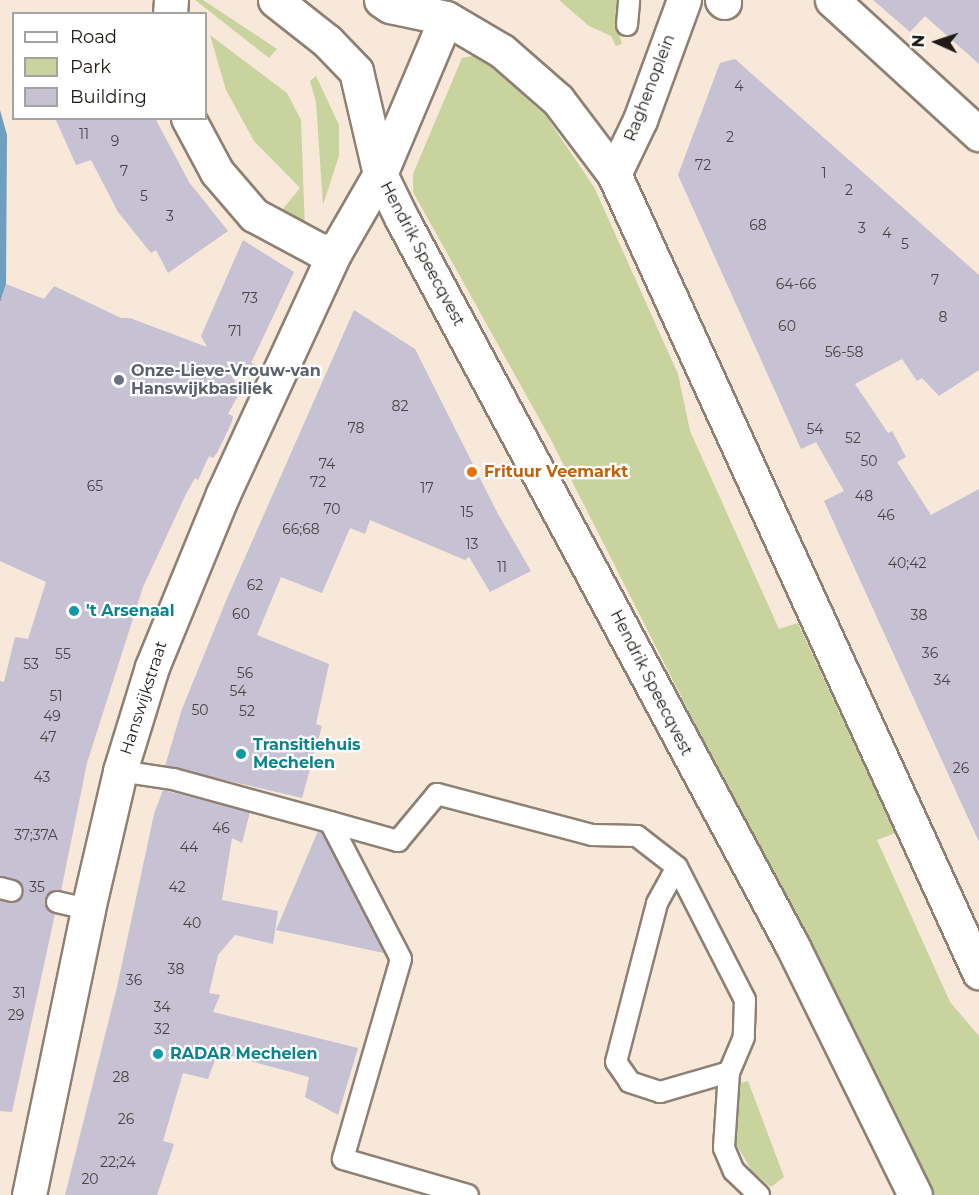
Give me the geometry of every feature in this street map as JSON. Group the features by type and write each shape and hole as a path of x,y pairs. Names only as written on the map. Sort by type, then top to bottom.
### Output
{"street":[{"path":"275,0 327,41 356,71 372,186"},
{"path":"381,0 390,6 451,6 558,100 614,174 979,972"},
{"name":"Raghenoplein","path":"614,174 640,120 684,0"},
{"path":"832,0 979,134"},
{"name":"Hanswijkstraat","path":"29,1195 73,905 120,771 152,667 223,494 336,252 372,186 451,6"},
{"path":"189,120 217,172 254,215 319,250 336,252"},
{"name":"Hendrik Speecqvest","path":"372,186 794,947 915,1195"}],"lane":[{"path":"627,25 629,0"},
{"path":"120,771 173,779 398,841 437,794 592,836 637,836 677,867 745,1000 744,1037 729,1072 724,1148 734,1171 759,1195"},
{"path":"330,822 401,959 344,1159 468,1195"},
{"path":"677,867 657,903 616,1062 630,1082 660,1092 729,1072"}],"green space":[{"path":"195,0 203,0 277,49 269,58"},
{"path":"559,0 620,0 617,28 622,44 616,46 611,36 589,26"},
{"path":"210,35 287,93 301,120 305,230 279,214 300,188 254,141 226,90"},
{"path":"478,55 546,116 594,187 678,374 690,431 779,629 798,623 895,833 877,840 950,1002 979,1036 979,1195 934,1195 550,438 413,192 413,174 462,58"},
{"path":"316,76 339,125 339,156 323,205 316,102 310,81"},
{"path":"748,1081 784,1177 771,1187 752,1171 735,1142 740,1083"}],"water":[{"path":"0,110 7,135 6,284 0,303"}],"building":[{"path":"873,0 979,0 979,64 925,16 910,32"},
{"path":"735,59 979,275 979,370 939,396 922,378 917,381 902,359 855,384 888,433 892,431 906,457 897,462 931,515 979,489 979,842 824,501 844,491 816,442 801,449 678,175 720,63"},
{"path":"56,120 156,120 189,182 228,231 168,273 156,250 151,253 118,212 91,160 76,165"},
{"path":"243,240 294,272 251,363 259,366 230,374 241,390 228,414 233,416 232,422 217,453 213,458 209,456 198,480 195,478 186,494 143,587 87,763 61,891 53,891 45,899 48,910 55,914 12,1112 0,1111 0,900 16,902 24,893 20,882 0,876 0,681 4,682 15,637 28,639 46,582 0,561 0,303 6,284 44,299 54,286 121,318 130,318 207,347 201,336"},
{"path":"354,310 415,349 498,514 531,571 490,592 469,557 465,560 370,520 365,534 350,528 322,593 281,577 257,635 329,664 316,724 322,726 302,798 165,766 182,709 228,596"},
{"path":"163,790 250,812 242,843 232,838 222,900 278,911 273,944 235,935 218,955 209,993 220,995 213,1012 358,1048 338,1115 305,1097 309,1077 218,1052 208,1079 183,1073 163,1141 174,1144 157,1195 65,1195 117,987 154,814"},
{"path":"318,831 322,832 384,953 276,930"}],"place":[{"name":"Onze-Lieve-Vrouw-van Hanswijkbasiliek","path":"119,380"},
{"name":"Frituur Veemarkt","path":"472,472"},
{"name":"'t Arsenaal","path":"74,611"},
{"name":"Transitiehuis Mechelen","path":"241,754"},
{"name":"RADAR Mechelen","path":"158,1054"}]}
